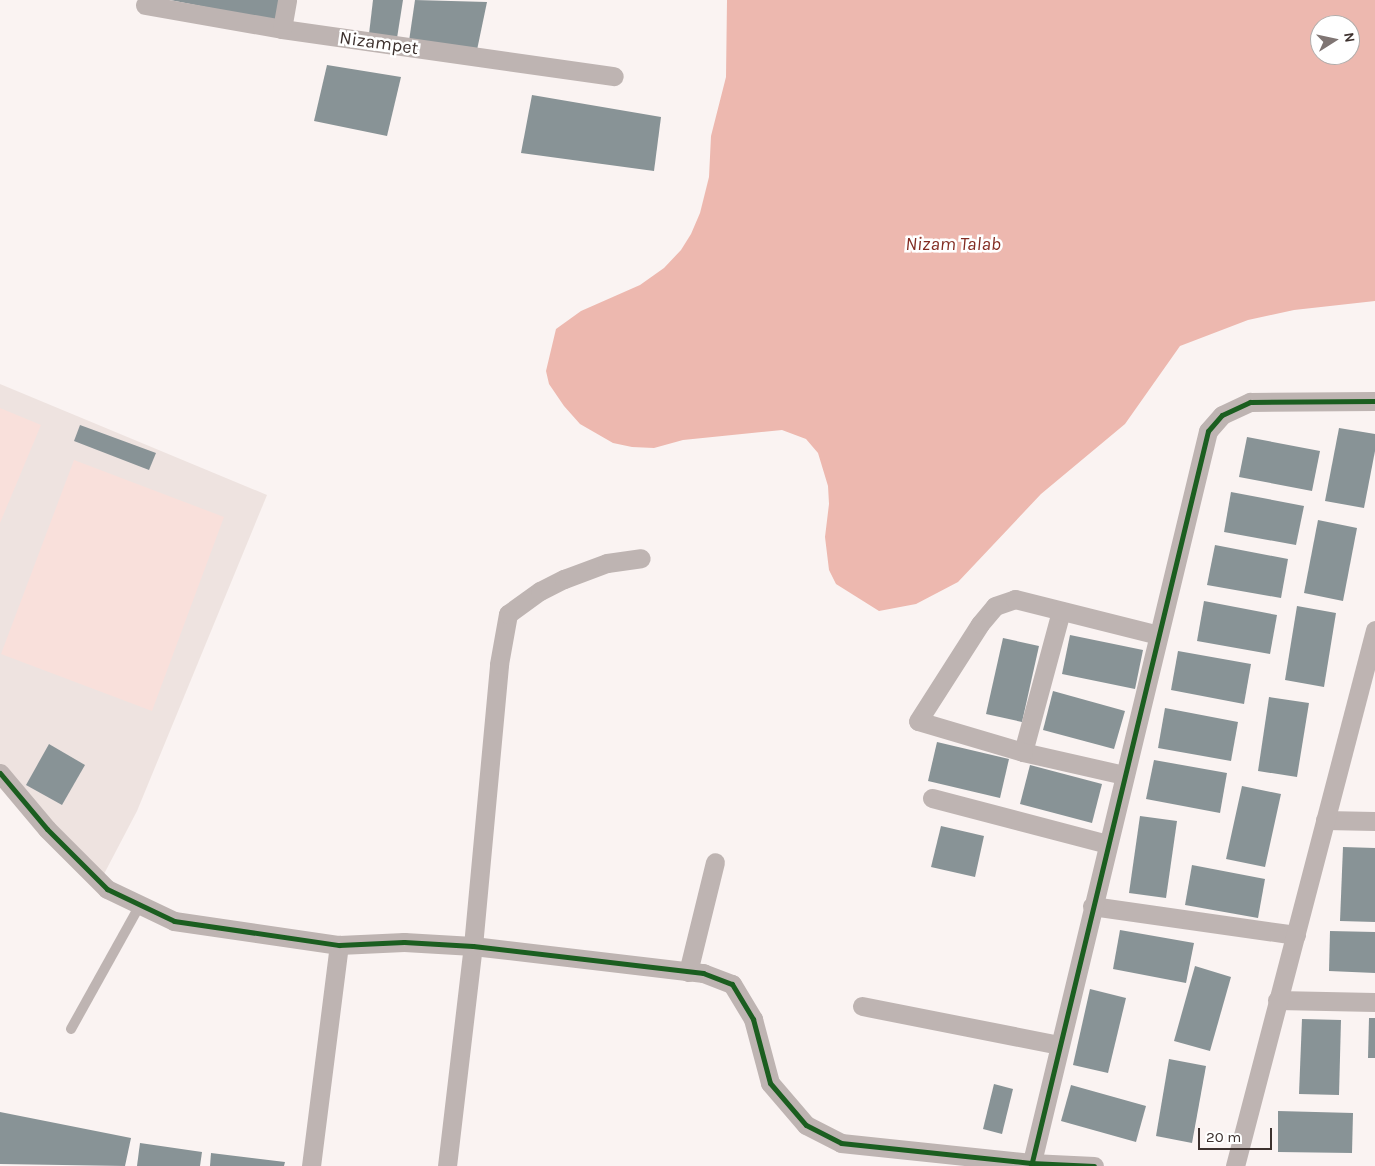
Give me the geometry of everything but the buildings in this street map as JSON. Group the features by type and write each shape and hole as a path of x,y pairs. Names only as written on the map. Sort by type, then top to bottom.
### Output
{"street":[{"path":"282,29 287,0"},
{"name":"Nizampet","path":"145,5 282,29 614,76"},
{"path":"1031,1165 1208,431 1222,414 1250,402 1375,401"},
{"path":"447,1166 473,946 499,664 508,614 540,591 564,579 607,563 641,558"},
{"path":"1124,775 1023,752 918,721 980,624 995,606 1015,599 1158,635"},
{"path":"1023,752 1061,611"},
{"path":"1235,1166 1375,630"},
{"path":"0,773 47,830 107,889 174,921 339,945 404,942 473,946 703,973 732,984 754,1019 770,1083 806,1125 842,1142 1031,1165 1094,1166"},
{"path":"932,798 1107,844"},
{"path":"1324,820 1375,821"},
{"path":"688,972 715,862"},
{"path":"1092,906 1296,935"},
{"path":"311,1166 339,945"},
{"path":"1277,1000 1375,1002"},
{"path":"862,1006 1059,1046"}],"lane":[{"path":"71,1029 140,905"}],"shaded area":[{"path":"0,384 267,495 137,811 104,874 0,767"},
{"path":"0,408 41,425 0,523"},
{"path":"74,460 224,517 152,711 1,654"}],"water":[{"name":"Nizam Talab","path":"727,0 1375,0 1375,301 1294,310 1248,320 1180,346 1125,424 1041,494 958,582 916,604 879,611 836,584 829,570 825,537 829,504 828,486 818,453 806,439 782,430 683,440 654,448 632,447 613,443 580,424 564,406 549,384 546,371 556,329 581,311 640,285 664,268 681,250 691,234 700,213 709,177 711,136 726,77"}],"cycle path":[{"path":"1031,1166 1208,431 1222,415 1250,402 1375,401"},
{"path":"0,773 47,829 107,889 174,921 339,945 404,942 473,946 703,973 732,984 753,1019 770,1083 806,1125 841,1143 1031,1163 1094,1166"}]}
